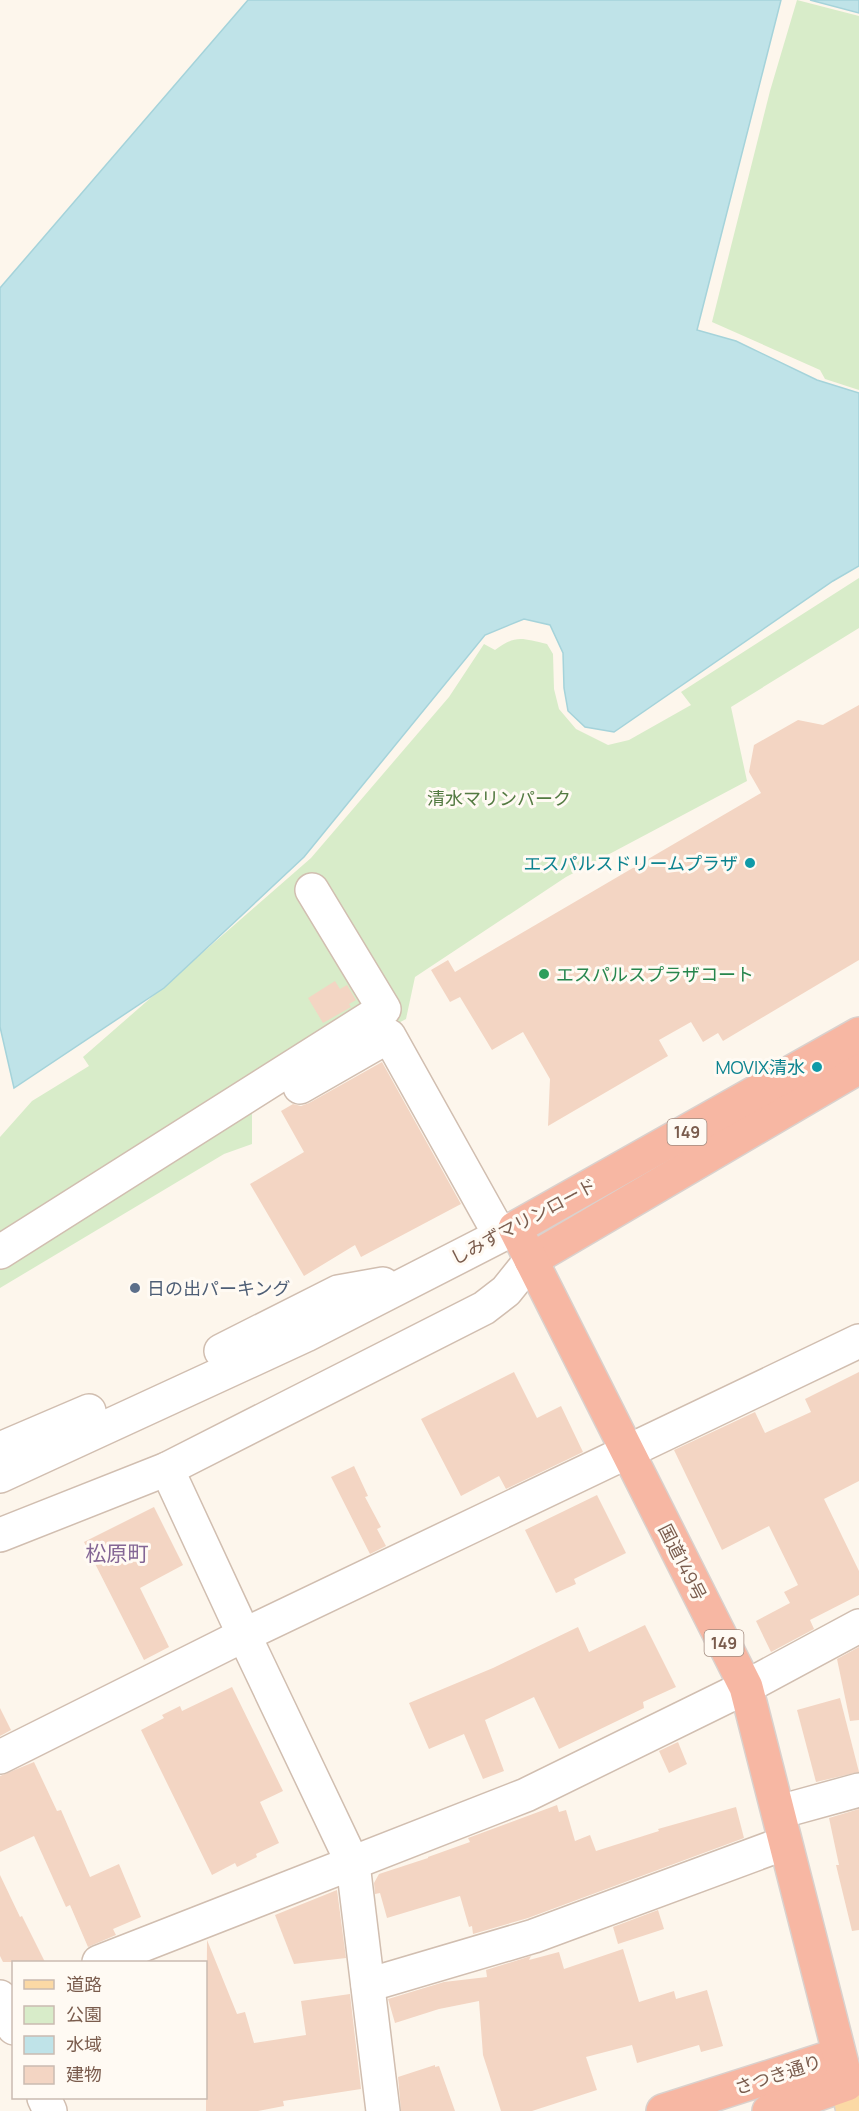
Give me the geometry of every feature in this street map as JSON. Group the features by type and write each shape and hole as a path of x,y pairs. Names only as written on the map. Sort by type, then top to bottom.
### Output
{"highway":[{"name":"しみずマリンロード","path":"507,1231 855,1060"},
{"name":"149","path":"531,1260 855,1060"},
{"name":"国道149号","path":"507,1231 531,1260 746,1687 782,1828 851,2075"},
{"name":"さつき通り","path":"663,2111 851,2075"},
{"name":"さつき通り","path":"769,2111 851,2075"}],"street":[{"path":"0,1251 384,1009 312,890"},
{"path":"244,1119 389,1036 507,1231"},
{"name":"しみずマリンロード","path":"0,1476 306,1335 507,1231"},
{"path":"0,1535 167,1469 484,1308 506,1291 531,1260"},
{"name":"しみずマリンロード","path":"0,1512 120,1465 200,1428 531,1260"},
{"path":"0,1449 170,1377 338,1292 413,1279"},
{"path":"0,1757 244,1635 859,1341"},
{"path":"167,1469 353,1864 383,2111"},
{"path":"102,1961 526,1795 746,1687 859,1626"},
{"path":"368,1985 534,1936 782,1828 859,1790"}],"green space":[{"path":"797,0 859,16 859,390 825,379 820,370 712,322 770,91"},
{"name":"清水マリンパーク","path":"859,578 859,628 731,707 747,781 566,877 415,977 406,1019 252,1101 252,1144 224,1154 0,1288 0,1137 32,1101 89,1066 83,1057 311,858 449,697 484,644 495,650 520,639 547,644 553,654 554,689 559,709 576,729 608,745 629,740 691,705 681,692"}],"water":[{"path":"248,0 781,0 697,330 736,341 817,380 859,393 859,566 833,581 614,732 585,727 568,711 564,688 563,653 550,625 524,619 485,635 304,857 164,988 14,1088 0,1027 0,288"},
{"path":"810,0 859,0 859,13"}],"building":[{"name":"エスパルスドリームプラザ","path":"859,705 859,960 723,1041 718,1033 703,1042 691,1022 659,1040 668,1056 548,1126 550,1079 523,1032 492,1050 460,997 450,1002 431,970 448,960 455,972 761,793 749,772 754,745 798,720 823,725"},
{"path":"335,981 340,989 347,985 356,1000 349,1004 351,1007 323,1023 308,998"},
{"path":"382,1062 461,1204 361,1257 355,1245 304,1276 250,1184 304,1152 281,1111 293,1104 301,1106 309,1103"},
{"path":"514,1372 537,1418 561,1406 583,1452 506,1489 499,1476 461,1496 421,1419"},
{"path":"859,1372 859,1481 824,1499 859,1571 859,1595 810,1620 814,1629 771,1652 756,1621 790,1603 784,1592 798,1585 769,1526 722,1550 674,1450 755,1412 765,1433 811,1412 805,1399"},
{"path":"354,1466 368,1496 365,1497 381,1527 377,1529 386,1546 370,1554 331,1477"},
{"path":"597,1495 626,1553 574,1579 576,1584 556,1593 525,1530"},
{"path":"154,1507 183,1565 140,1588 169,1647 144,1660 84,1542"},
{"path":"645,1625 676,1687 643,1702 644,1708 559,1749 534,1697 485,1720 504,1771 483,1779 464,1734 429,1749 409,1703 493,1668 578,1627 589,1652"},
{"path":"859,1647 859,1720 850,1721 837,1659"},
{"path":"232,1687 283,1791 260,1802 279,1843 256,1854 257,1857 237,1867 235,1863 212,1875 141,1730 164,1718 162,1715 180,1706 182,1711"},
{"path":"840,1698 859,1772 816,1782 797,1710"},
{"path":"0,1708 11,1730 0,1736"},
{"path":"678,1742 687,1764 669,1773 659,1751"},
{"path":"34,1762 57,1811 61,1810 90,1877 119,1864 141,1917 113,1929 116,1935 88,1947 70,1905 66,1907 34,1836 0,1852 0,1776"},
{"path":"557,1805 559,1812 566,1810 575,1841 590,1835 596,1851 659,1831 658,1829 736,1807 744,1838 528,1918 473,1934 460,1896 387,1918 380,1893 375,1894 374,1883 379,1874 470,1842 468,1838"},
{"path":"859,1809 859,1930 852,1931 836,1865 839,1865 829,1818"},
{"path":"0,1875 44,1961 3,1962 0,1956"},
{"path":"337,1890 346,1958 294,1964 275,1915"},
{"path":"658,1910 664,1929 618,1944 613,1927"},
{"path":"207,1940 237,2014 245,2012 254,2043 306,2035 301,2001 350,1994 361,2089 283,2101 284,2106 258,2111 206,2111"},
{"path":"623,1949 639,2002 674,1991 676,1999 707,1990 723,2046 701,2052 699,2045 637,2063 632,2045 586,2057 597,2090 532,2111 501,2111 483,2055 479,2001 439,2009 395,2023 388,1999 444,1982 487,1977 486,1970 531,1956 529,1960 559,1952 564,1969"},
{"path":"435,2065 435,2067 439,2066 455,2111 401,2111 398,2077"}],"place":[{"name":"エスパルスドリームプラザ","path":"750,863"},
{"name":"エスパルスプラザコート","path":"544,974"},
{"name":"MOVIX清水","path":"817,1067"},
{"name":"日の出パーキング","path":"135,1288"}],"district":[{"name":"松原町","path":"117,1553"}]}
